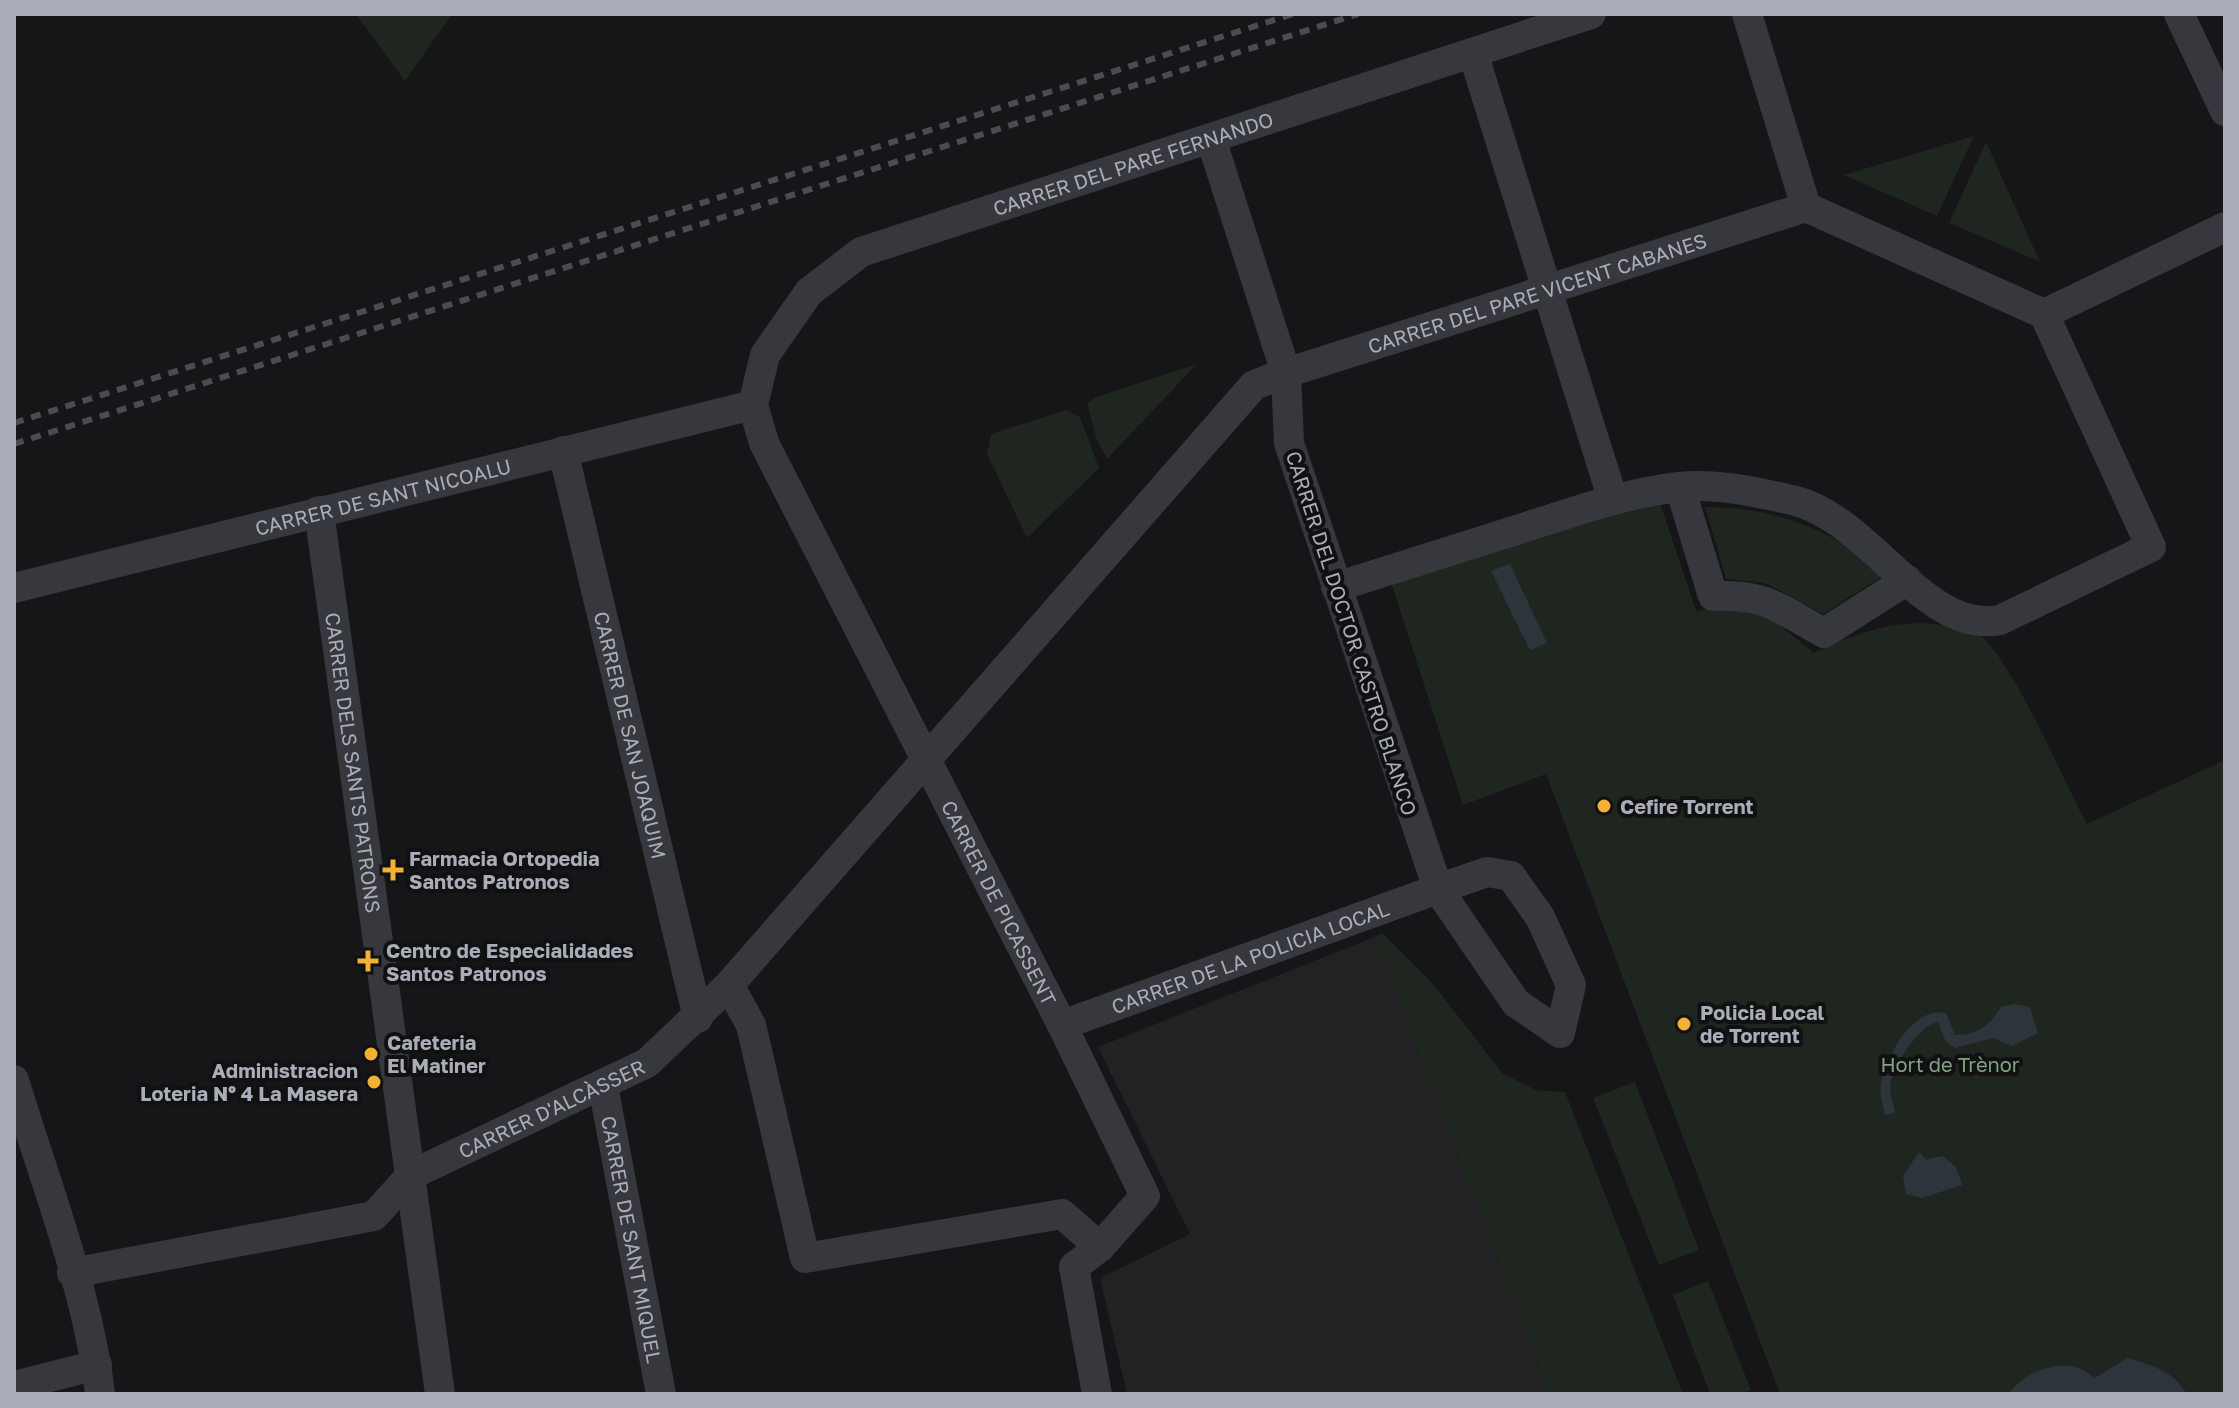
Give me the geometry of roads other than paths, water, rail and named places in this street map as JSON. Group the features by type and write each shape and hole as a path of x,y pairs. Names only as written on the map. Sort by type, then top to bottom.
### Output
{"street":[{"name":"CARRER DEL PARE FERNANDO","path":"753,405 765,355 809,292 861,252 1591,14"},
{"path":"1336,587 1613,500 1680,487 1724,487 1797,501 1863,537 1939,609 1979,624 2000,620 2151,547 2044,314 1806,207 1747,14"},
{"path":"2179,14 2225,111"},
{"path":"1473,53 1613,500"},
{"name":"CARRER DEL DOCTOR CASTRO BLANCO","path":"1211,139 1286,373 1289,443 1438,889"},
{"name":"CARRER DEL PARE VICENT CABANES","path":"927,763 1254,385 1806,207"},
{"path":"2044,314 2225,227"},
{"name":"CARRER DE SANT NICOALU","path":"14,588 753,405"},
{"name":"CARRER DE PICASSENT","path":"753,405 764,443 1062,1025 1145,1196 1100,1247 1074,1267 1097,1394"},
{"name":"CARRER DE SAN JOAQUIM","path":"563,451 698,1018"},
{"path":"1680,487 1713,596 1748,595 1761,599 1824,633 1907,580"},
{"name":"CARRER DELS SANTS PATRONS","path":"319,511 440,1394"},
{"name":"CARRER D'ALCÀSSER","path":"72,1273 374,1216 411,1175 647,1063 698,1018 729,985 927,763"},
{"name":"CARRER DE LA POLICIA LOCAL","path":"1062,1025 1438,889 1487,872 1511,876 1540,917 1571,985 1560,1033 1516,1003 1438,889"},
{"path":"729,985 751,1025 805,1258 1062,1214 1100,1247"},
{"path":"14,1080 72,1273 98,1380 14,1386"},
{"name":"CARRER DE SANT MIQUEL","path":"603,1086 661,1394"}],"railway":[{"path":"14,423 1293,14"},
{"path":"14,444 1358,14"}],"place":[{"name":"Cefire Torrent","path":"1604,806"},
{"name":"Farmacia Ortopedia Santos Patronos","path":"393,870"},
{"name":"Centro de Especialidades Santos Patronos","path":"368,961"},
{"name":"Policia Local de Torrent","path":"1684,1024"},
{"name":"Cafeteria El Matiner","path":"371,1054"},
{"name":"Administracion Loteria Nº 4 La Masera","path":"374,1082"}],"park label":[{"name":"Hort de Trènor","path":"1950,1064"}]}
